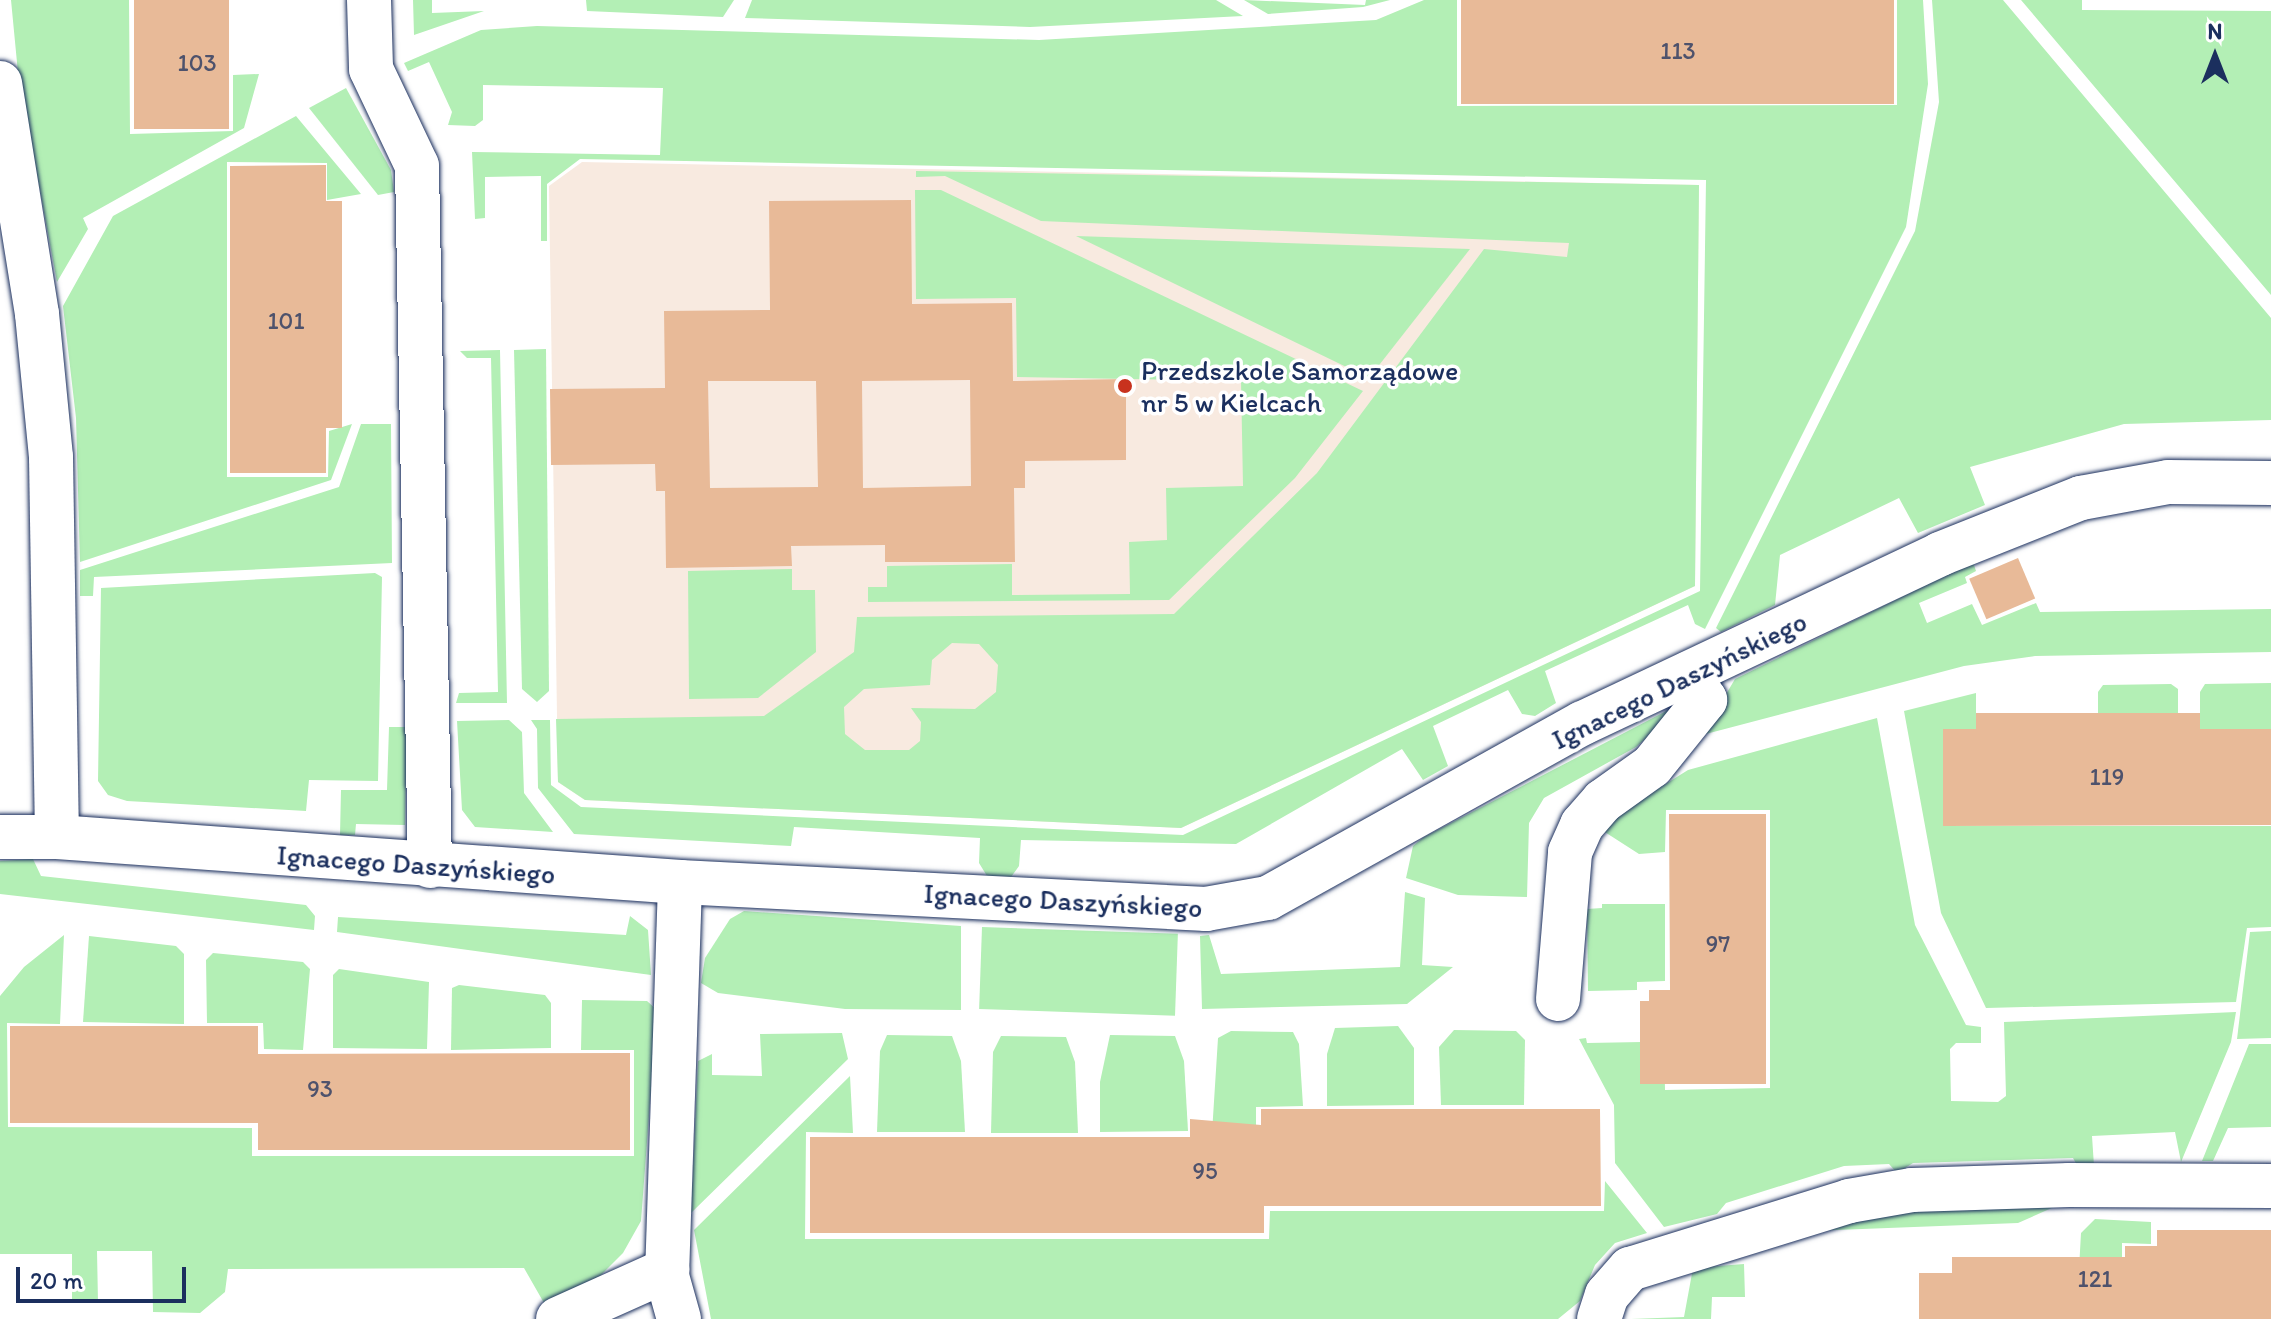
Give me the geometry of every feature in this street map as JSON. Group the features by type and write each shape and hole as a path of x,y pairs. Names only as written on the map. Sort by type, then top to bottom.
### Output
{"street":[{"path":"369,0 371,69 417,166 430,866"},
{"path":"0,83 37,314 51,457 57,837"},
{"name":"Ignacego Daszyńskiego","path":"0,837 57,837 680,882 1206,909 1268,898 1583,723 1940,554 2081,498 2168,482 2271,483"},
{"path":"1558,999 1570,852 1582,825 1603,801 1652,766 1705,700 1689,674"},
{"path":"679,1319 667,1270 680,882"},
{"path":"1599,1319 1607,1295 1630,1269 1849,1201 1912,1190 2038,1186 2271,1186"},
{"path":"558,1319 667,1270"}],"shaded area":[{"name":"Przedszkole Samorządowe nr 5 w Kielcach","path":"582,162 1699,185 1695,586 1181,828 585,800 558,782 549,186"}],"green space":[{"path":"11,0 129,0 130,134 233,131 233,75 259,74 244,128 83,218 88,229 57,282 18,73"},
{"path":"413,0 432,0 432,13 484,11 414,35"},
{"path":"586,0 734,0 723,17 587,11"},
{"path":"752,0 1216,0 1243,16 1030,27 745,18"},
{"path":"1244,0 1365,5 1366,0 1390,0 1363,7 1268,14"},
{"path":"1424,0 1457,0 1457,106 1897,105 1897,0 1923,0 1928,84 1906,227 1705,629 1695,624 1688,605 1545,671 1556,703 1535,716 1522,714 1508,690 1433,726 1448,766 1423,780 1402,749 1236,844 1021,840 1019,866 1011,877 987,876 979,863 980,838 794,827 791,846 574,834 538,788 537,729 531,720 550,720 551,785 581,807 1183,835 1700,591 1706,180 580,159 547,184 547,241 541,241 541,176 485,177 485,218 475,219 472,152 660,155 663,88 483,85 483,120 475,126 448,125 452,112 429,62 408,71 404,63 481,30 537,26 1039,40 1376,20"},
{"path":"1932,0 2003,0 2271,318 2271,420 2124,424 1970,467 1985,505 1918,533 1899,498 1780,555 1775,605 1721,632 1716,628 1915,231 1939,102"},
{"path":"2021,0 2082,0 2082,10 2271,11 2271,295"},
{"path":"346,88 391,170 394,192 378,195 309,108"},
{"path":"296,116 361,194 327,200 327,163 227,162 227,477 328,477 329,431 352,424 331,480 80,562 76,418 63,306 113,216"},
{"path":"916,171 1699,185 1695,586 1181,828 585,800 558,782 556,719 764,716 854,652 857,617 1174,614 1317,473 1484,249 1567,257 1569,243 1041,221 945,176 916,177","holes":["952,643 979,644 998,665 996,692 975,709 911,708 921,722 920,741 909,750 865,750 845,734 844,707 864,689 930,685 932,660"]},
{"path":"915,190 941,190 1363,391 1295,478 1169,600 868,602 868,587 887,587 887,566 1012,564 1012,595 1130,594 1129,542 1167,540 1166,488 1243,486 1241,381 1017,377 1016,298 916,299"},
{"path":"1076,236 1470,249 1369,378"},
{"path":"546,349 549,691 537,702 522,689 514,350"},
{"path":"500,350 507,703 456,703 459,693 498,692 491,358 467,358 460,351"},
{"path":"361,424 391,424 392,563 94,577 93,596 80,596 80,570 339,487"},
{"path":"1973,562 1976,571 1965,577 1967,583 1919,603 1927,623 1972,604 1982,625 2036,603 2040,612 2271,609 2271,652 2035,656 1964,666 1702,735 1735,679"},
{"path":"792,569 792,590 815,590 816,652 758,698 689,699 688,571"},
{"path":"375,573 382,577 378,781 309,780 306,811 127,801 108,795 98,781 101,588"},
{"path":"2271,683 2271,729 2200,729 2200,692 2205,684"},
{"path":"2171,684 2178,689 2178,728 2098,729 2098,692 2103,685"},
{"path":"1976,693 1976,729 1943,730 1944,826 2271,826 2271,927 2247,928 2236,1002 1986,1008 1941,913 1904,711"},
{"path":"1674,707 1664,723 1636,747 1544,798 1529,823 1527,897 1458,895 1406,878 1413,846 1424,837"},
{"path":"1877,718 1915,925 1966,1025 1981,1027 1981,1043 1956,1043 1950,1049 1951,1101 1998,1102 2006,1096 2004,1022 2236,1012 2231,1042 2181,1162 2175,1132 2092,1136 2094,1166 2078,1167 2073,1158 1913,1163 1897,1173 1889,1164 1844,1166 1726,1203 1717,1214 1664,1227 1615,1163 1614,1105 1579,1039 1586,1038 1587,1043 1642,1042 1664,1037 1665,1090 1770,1088 1770,810 1666,810 1665,852 1639,854 1597,827 1688,770"},
{"path":"509,720 522,732 524,793 553,832 475,827 462,810 457,721"},
{"path":"389,727 407,727 405,825 356,824 355,835 340,835 341,790 387,790"},
{"path":"33,859 41,876 306,905 315,916 314,930 0,894 0,861"},
{"path":"1405,892 1425,898 1422,965 1453,967 1407,1004 1202,1009 1200,936 1209,935 1221,974 1400,967"},
{"path":"1602,904 1665,904 1665,981 1637,982 1637,990 1588,991 1587,909 1602,908"},
{"path":"744,911 961,926 961,1010 845,1009 718,993 701,983 705,958 730,919"},
{"path":"630,916 648,930 651,975 337,932 338,917 626,935"},
{"path":"982,927 1178,934 1175,1016 979,1009"},
{"path":"2271,931 2271,1038 2237,1039 2250,932"},
{"path":"64,935 60,1024 7,1023 8,1127 252,1128 252,1156 634,1156 634,1050 581,1050 582,1000 647,1001 657,1010 641,1221 623,1253 597,1279 544,1303 524,1268 228,1269 225,1292 200,1313 153,1312 152,1251 97,1251 98,1302 72,1302 72,1254 0,1254 0,996 24,967"},
{"path":"89,936 176,946 184,954 184,1024 83,1022"},
{"path":"213,953 303,962 310,969 303,1050 264,1049 263,1023 207,1023 206,960"},
{"path":"339,969 429,982 427,1049 333,1048 333,975"},
{"path":"459,985 545,995 551,1003 551,1048 451,1050 452,988"},
{"path":"1398,1026 1414,1048 1414,1105 1327,1106 1327,1054 1335,1028"},
{"path":"1454,1030 1516,1031 1525,1040 1524,1105 1441,1105 1439,1047"},
{"path":"1231,1031 1293,1032 1299,1044 1303,1106 1256,1107 1256,1132 1212,1133 1218,1038"},
{"path":"842,1033 848,1059 691,1213 698,1061 712,1054 712,1075 762,1076 760,1034"},
{"path":"887,1035 952,1036 961,1061 965,1132 877,1132 880,1051"},
{"path":"1110,1035 1175,1036 1184,1061 1188,1131 1100,1132 1100,1082"},
{"path":"1001,1036 1066,1037 1075,1062 1078,1133 991,1133 993,1052"},
{"path":"2249,1044 2271,1044 2271,1127 2228,1128 2213,1161 2202,1161"},
{"path":"850,1076 853,1133 806,1132 805,1239 1269,1239 1270,1211 1604,1211 1605,1181 1647,1233 1615,1243 1595,1265 1580,1301 1558,1319 711,1319 694,1230"},
{"path":"2054,1207 2018,1223 1810,1231 1853,1213"},
{"path":"2095,1219 2151,1222 2151,1244 2122,1243 2122,1269 2079,1269 2081,1233"},
{"path":"1744,1264 1745,1297 1712,1297 1711,1319 1631,1319 1684,1317 1693,1268"}],"building":[{"path":"134,0 229,0 229,129 134,129"},
{"path":"1461,0 1894,0 1894,104 1461,104"},
{"path":"326,165 326,201 342,201 342,428 326,428 326,473 230,473 230,166"},
{"name":"Przedszkole Samorządowe nr 5 w Kielcach","path":"911,200 912,304 1012,303 1013,381 1126,379 1126,460 1025,461 1025,488 1014,488 1015,562 885,562 885,545 791,546 792,566 666,568 665,491 656,491 655,464 551,465 550,389 665,388 664,311 770,310 769,201","holes":["970,380 971,486 863,488 862,381","708,381 816,381 818,487 710,488"]},
{"path":"2018,558 2035,599 1986,619 1969,579"},
{"path":"1976,713 2200,713 2200,729 2271,729 2271,825 1943,826 1943,729 1976,729"},
{"path":"1669,814 1766,814 1766,1084 1640,1084 1640,1001 1649,1001 1649,990 1670,990"},
{"path":"10,1026 258,1026 258,1054 630,1053 630,1150 258,1150 258,1123 10,1123"},
{"path":"1261,1109 1600,1109 1601,1206 1264,1206 1264,1233 810,1233 810,1137 1190,1137 1190,1119 1261,1125"},
{"path":"2157,1230 2271,1230 2271,1319 1919,1319 1919,1273 1952,1273 1952,1257 2125,1257 2125,1246 2157,1246"}],"place":[{"name":"Przedszkole Samorządowe nr 5 w Kielcach","path":"1125,386"}]}
